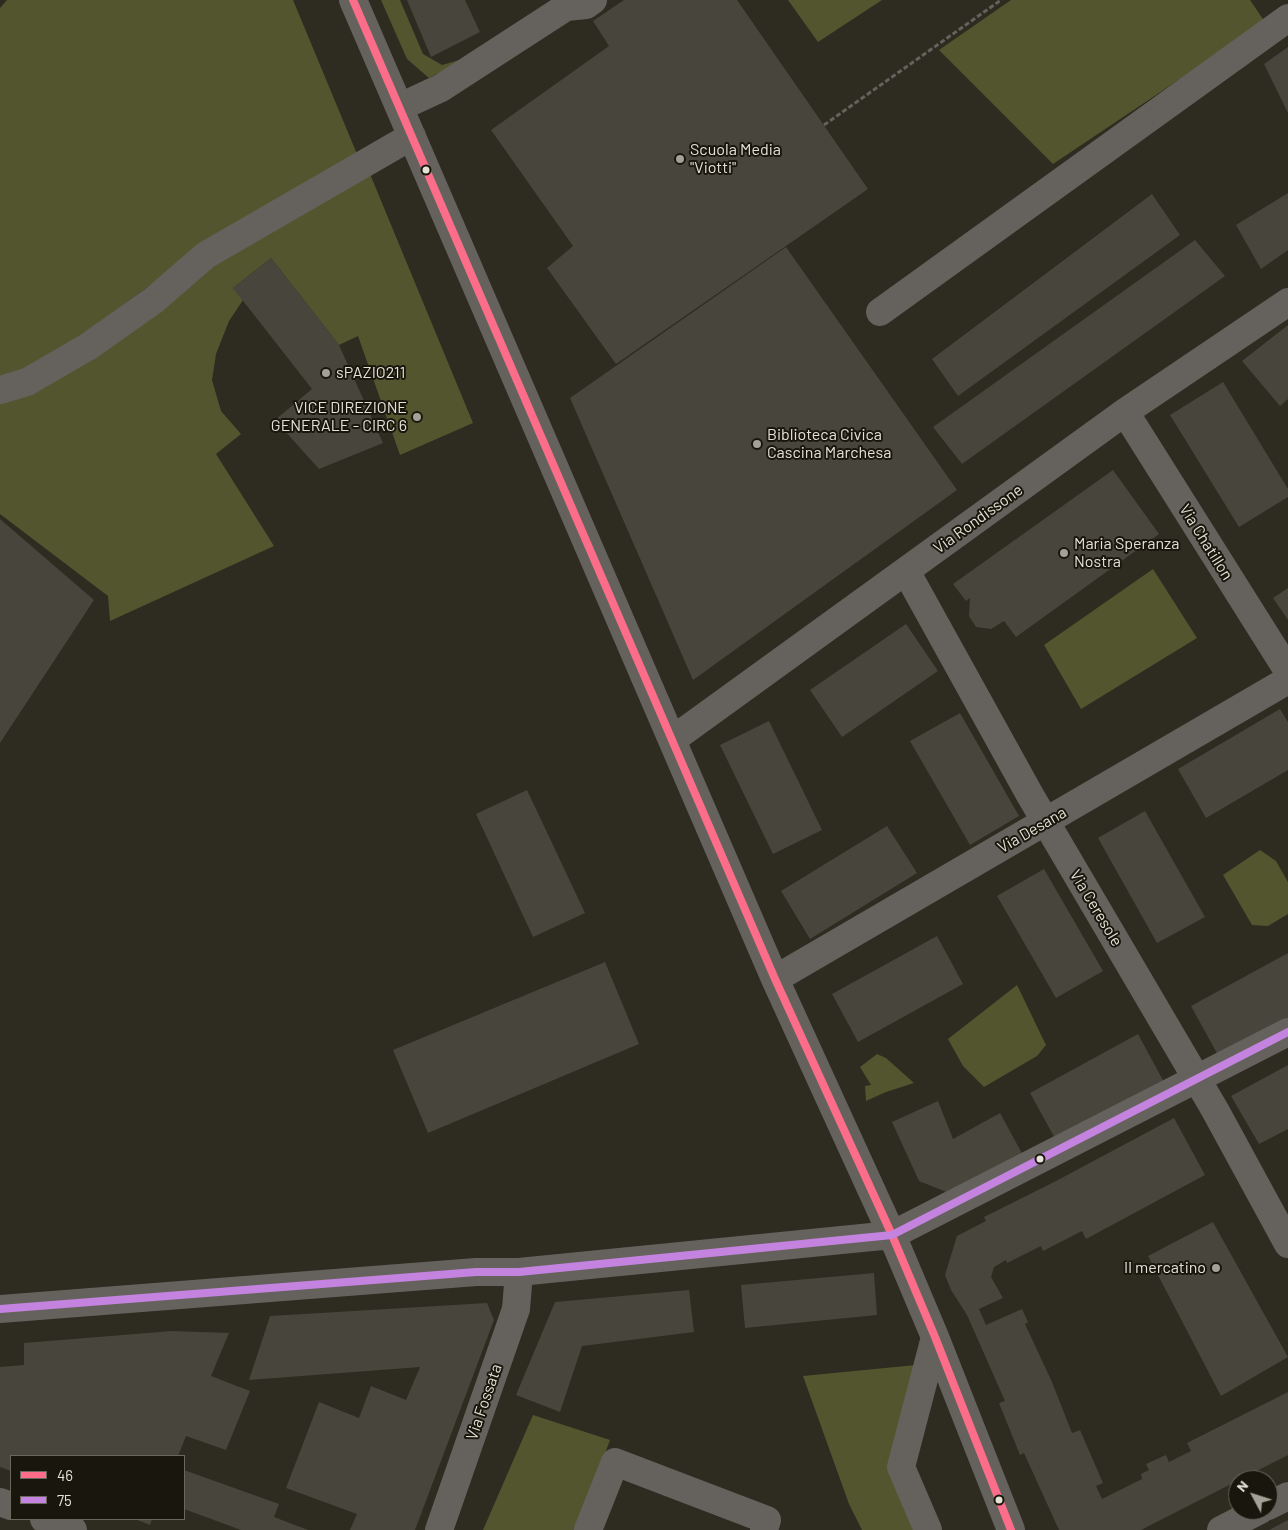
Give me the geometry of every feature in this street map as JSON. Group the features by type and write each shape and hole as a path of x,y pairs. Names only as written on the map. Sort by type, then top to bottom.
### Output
{"street":[{"path":"353,0 775,979 892,1235 935,1337 1010,1530"},
{"path":"400,107 441,88 566,7 586,5 593,0"},
{"path":"880,312 1288,18"},
{"path":"0,390 26,382 89,346 154,300 206,255 412,136"},
{"name":"Via Rondissone","path":"672,740 1126,412 1288,302"},
{"name":"Via Chatillon","path":"1126,412 1288,671"},
{"name":"Via Ceresole","path":"906,571 1046,822 1215,1110 1288,1244"},
{"name":"Via Desana","path":"775,979 1288,680"},
{"path":"0,1309 476,1272 519,1272 892,1235 1288,1032"},
{"name":"Via Fossata","path":"439,1530 516,1309 519,1272"},
{"path":"928,1530 900,1468 935,1337"},
{"path":"593,1529 615,1462 765,1525"},
{"path":"47,1520 73,1530"},
{"path":"1221,1530 1240,1520"}],"path":[{"path":"824,125 1001,0"}],"green space":[{"path":"7,0 293,0 357,154 204,246 53,356 0,379 0,8"},
{"path":"381,0 400,0 423,54 442,65 470,57 429,78 407,59"},
{"path":"788,0 882,0 818,42"},
{"path":"1011,0 1250,0 1265,22 1053,164 939,50"},
{"path":"370,174 473,423 400,455 358,336 339,345 271,258 233,288 243,300 229,321 216,354 212,380 221,411 241,434 216,454 274,546 110,621 108,596 0,514 0,401 220,261"},
{"path":"1153,569 1197,638 1081,709 1044,645"},
{"path":"1260,850 1276,861 1288,882 1288,914 1268,926 1252,925 1223,875"},
{"path":"1017,985 1046,1045 1037,1056 984,1087 963,1066 948,1039"},
{"path":"877,1054 886,1058 914,1083 866,1101 865,1086 871,1085 860,1067"},
{"path":"926,1364 893,1475 917,1530 862,1530 849,1504 803,1376"},
{"path":"533,1415 610,1440 577,1530 483,1530"}],"building":[{"path":"407,0 465,0 480,32 431,57"},
{"name":"Scuola Media \"Viotti\"","path":"624,0 737,0 868,189 616,364 547,268 573,246 491,130 609,46 593,21"},
{"path":"1288,47 1288,113 1264,64"},
{"path":"1288,193 1288,250 1261,269 1236,225"},
{"path":"1152,194 1180,235 958,396 932,359"},
{"path":"1195,240 1225,276 962,464 933,427"},
{"name":"Biblioteca Civica Cascina Marchesa","path":"786,247 957,490 693,680 570,398"},
{"name":"sPAZIO211","path":"271,258 339,345 383,443 319,469 275,420 312,389 233,288"},
{"path":"1288,325 1288,399 1280,406 1242,361"},
{"path":"1223,382 1288,489 1288,497 1239,527 1170,415"},
{"name":"Maria Speranza Nostra","path":"1113,470 1159,534 1016,637 1004,621 991,629 976,627 969,616 970,598 966,601 953,584"},
{"path":"0,519 94,600 0,743"},
{"path":"1288,588 1288,620 1273,598"},
{"path":"906,624 938,671 842,737 810,690"},
{"path":"1280,709 1288,722 1288,770 1206,818 1178,769"},
{"path":"960,713 1019,816 970,845 910,741"},
{"path":"769,721 822,830 773,854 720,745"},
{"path":"527,790 585,913 533,937 476,814"},
{"path":"1145,811 1205,917 1157,943 1098,838"},
{"path":"887,826 917,873 810,939 781,891"},
{"path":"1044,869 1103,971 1056,998 997,896"},
{"path":"937,936 963,984 858,1042 832,994"},
{"path":"1288,953 1288,1019 1219,1057 1191,1006"},
{"path":"605,962 639,1044 428,1133 393,1050"},
{"path":"1138,1034 1165,1084 1057,1142 1030,1093"},
{"path":"1288,1065 1288,1129 1259,1144 1231,1096"},
{"path":"938,1101 953,1139 1000,1113 1024,1157 949,1193 919,1181 892,1122"},
{"path":"1174,1118 1205,1175 1086,1239 1082,1231 1043,1251 1041,1246 1007,1263 1006,1260 994,1267 991,1277 1003,1298 979,1309 986,1325 1022,1309 1028,1322 1025,1324 1052,1382 1072,1433 1080,1430 1103,1483 1096,1486 1102,1499 1142,1479 1141,1474 1149,1470 1146,1464 1166,1455 1169,1462 1191,1451 1187,1443 1288,1392 1288,1455 1259,1470 1228,1470 1228,1486 1141,1530 1059,1530 1024,1453 1020,1455 999,1403 1005,1401 967,1315 951,1290 945,1275 957,1236 986,1221 984,1217"},
{"path":"1213,1222 1288,1357 1221,1396 1148,1256"},
{"path":"874,1273 877,1315 745,1328 741,1285"},
{"path":"689,1290 694,1332 582,1346 560,1412 516,1395 555,1302"},
{"path":"487,1303 494,1320 415,1530 350,1530 357,1514 286,1488 319,1402 359,1418 371,1386 406,1400 420,1367 249,1380 270,1316"},
{"path":"172,1331 229,1333 211,1376 250,1391 226,1450 186,1436 178,1455 10,1455 10,1471 0,1467 0,1367 24,1365 24,1343"},
{"path":"185,1470 279,1504 274,1517 308,1530 241,1530 185,1509"},
{"path":"138,1520 152,1520 150,1525"},
{"path":"1288,1520 1288,1530 1269,1530"}],"transit line":[{"name":"46","path":"353,0 775,979 892,1235 935,1337 1011,1530"},
{"name":"75","path":"0,1309 476,1272 519,1272 892,1235 1288,1032"}],"place":[{"name":"Scuola Media \"Viotti\"","path":"680,159"},
{"name":"sPAZIO211","path":"326,373"},
{"name":"VICE DIREZIONE GENERALE - CIRC 6","path":"417,417"},
{"name":"Biblioteca Civica Cascina Marchesa","path":"757,444"},
{"name":"Maria Speranza Nostra","path":"1064,553"},
{"name":"Il mercatino","path":"1216,1268"}]}
